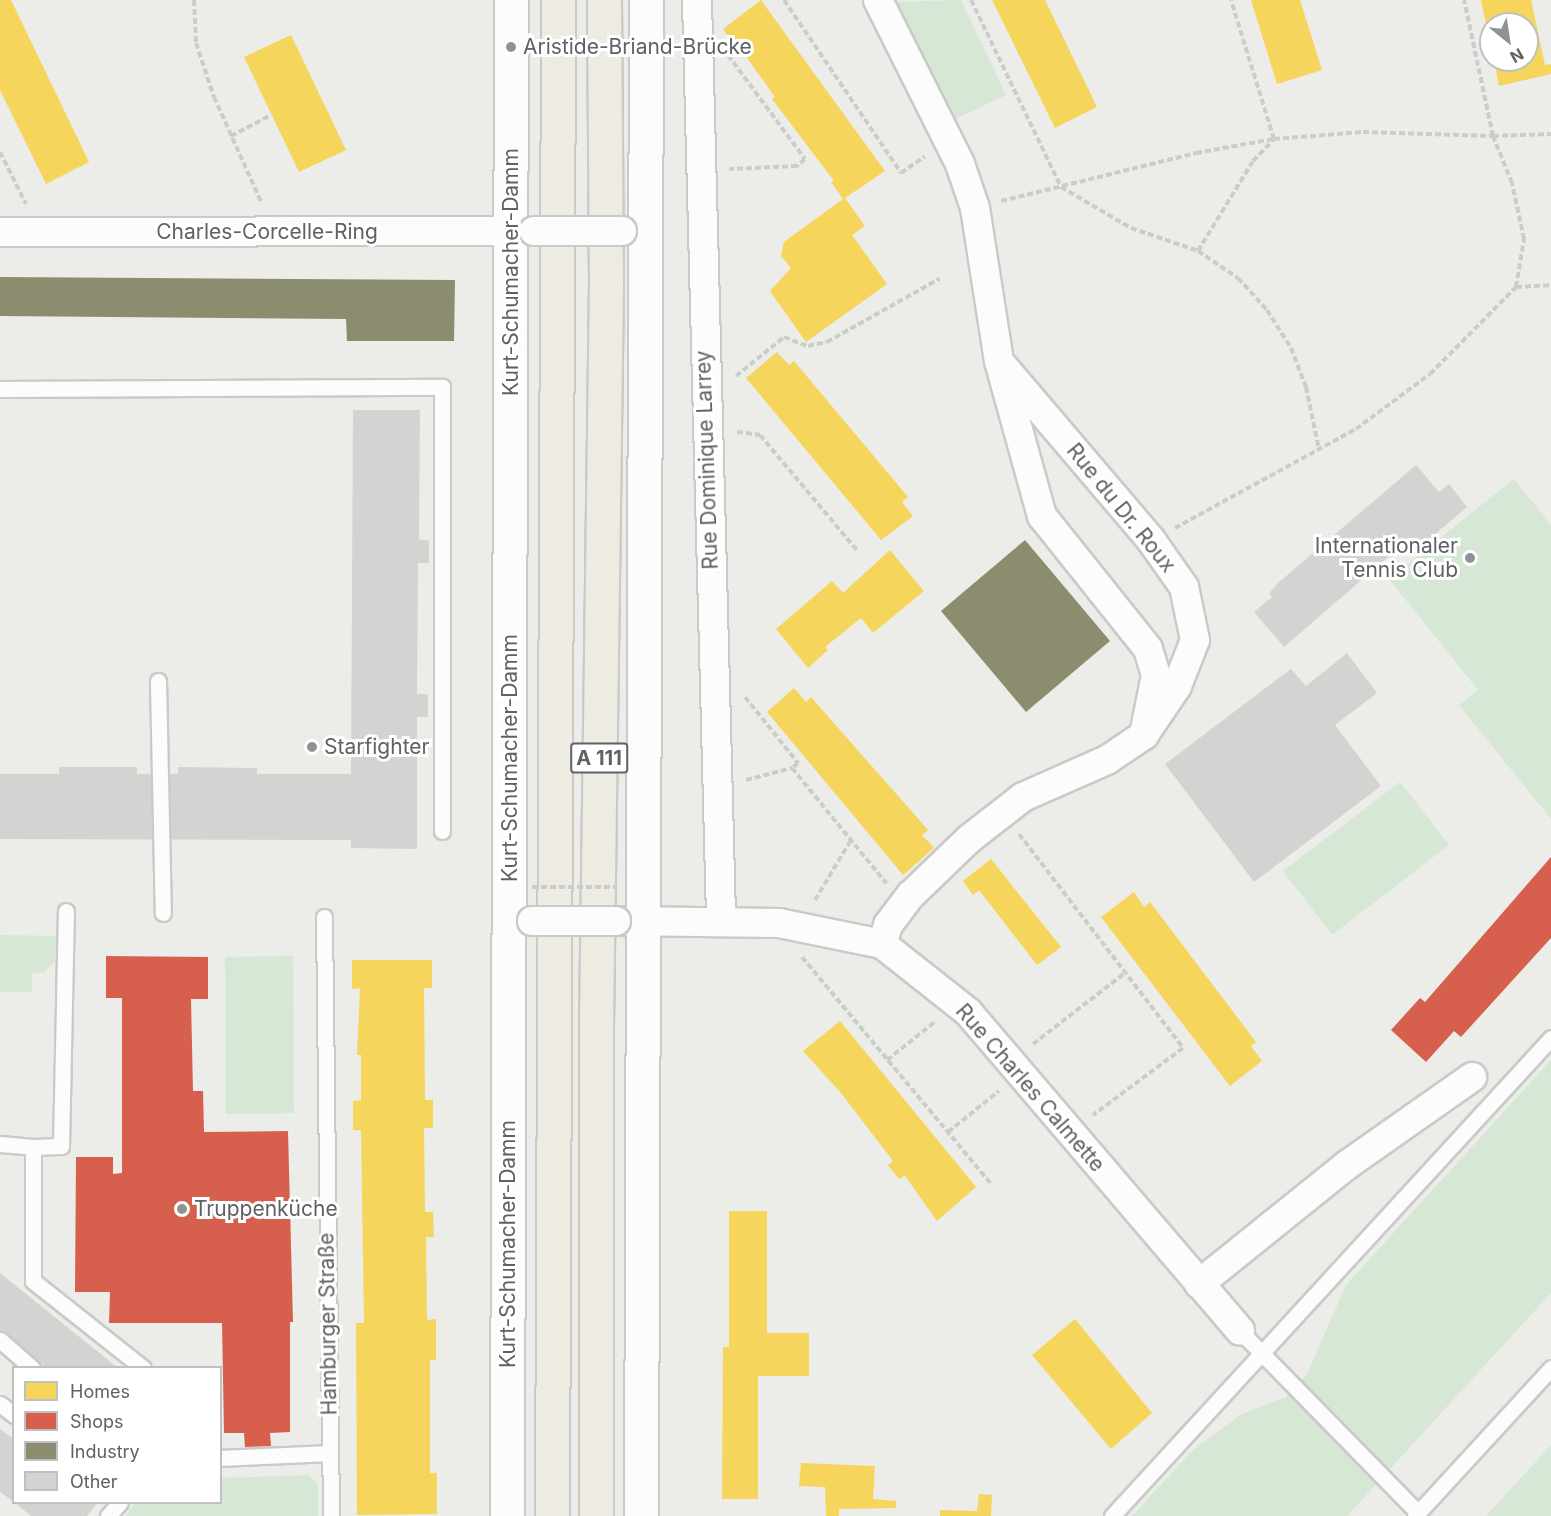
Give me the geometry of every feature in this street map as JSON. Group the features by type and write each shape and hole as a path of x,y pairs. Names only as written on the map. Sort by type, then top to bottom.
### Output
{"highway":[{"name":"A 111","path":"552,1516 558,0"},
{"name":"A 111","path":"596,1516 596,1014 606,286 604,0"}],"main road":[{"name":"Kurt-Schumacher-Damm","path":"507,1516 521,921 524,231 511,0"},
{"path":"641,1516 630,921 633,231 646,0"}],"street":[{"name":"Rue Dominique Larrey","path":"697,0 721,920"},
{"path":"878,0 960,164 975,208 999,361 1042,516 1148,649 1156,675 1144,735"},
{"path":"524,231 633,231"},
{"name":"Charles-Corcelle-Ring","path":"0,232 524,231"},
{"name":"Rue du Dr. Roux","path":"882,944 888,925 911,895 1002,813 1023,797 1107,760 1144,735 1176,686 1195,640 1184,587 1151,540 999,361"},
{"name":"Rue Charles Calmette","path":"521,921 779,922 882,944 968,1012 1240,1331"},
{"path":"1199,1284 1347,1165 1472,1077"}],"lane":[{"path":"0,388 442,387 442,831"},
{"path":"158,681 163,913"},
{"path":"0,1144 33,1147 61,1146 66,911"},
{"name":"Hamburger Straße","path":"324,917 331,1516"},
{"path":"1112,1516 1551,1038"},
{"path":"33,1147 33,1281 140,1366"},
{"path":"1240,1331 1417,1514 1551,1368"},
{"path":"0,1340 30,1366"},
{"path":"0,1404 12,1413"},
{"path":"222,1458 329,1453"},
{"path":"108,1516 119,1504"}],"path":[{"path":"194,0 196,43 231,136 274,232"},
{"path":"784,0 901,173 931,153"},
{"path":"971,0 1061,187 1131,228 1198,251 1239,278 1279,329 1306,387 1319,450"},
{"path":"1231,0 1274,139"},
{"path":"1151,540 1356,429 1430,374 1516,287 1524,239 1512,183 1493,136 1464,0"},
{"path":"716,170 797,166 805,159 725,50"},
{"path":"231,136 271,115"},
{"path":"975,208 1196,153 1274,139 1363,132 1493,136 1551,134"},
{"path":"1198,251 1253,161 1274,139"},
{"path":"0,152 39,232"},
{"path":"729,376 736,376 783,337 808,346 827,342 939,279"},
{"path":"1516,287 1551,285"},
{"path":"725,430 760,435 857,550"},
{"path":"735,783 792,768 798,763 740,690"},
{"path":"792,768 892,891"},
{"path":"1002,813 1183,1048 1090,1117"},
{"path":"815,900 851,840"},
{"path":"532,887 616,888"},
{"path":"799,954 992,1185"},
{"path":"1029,1047 1125,973"},
{"path":"887,1059 942,1016"},
{"path":"948,1132 1003,1088"}],"green space":[{"path":"961,0 1006,95 951,121 894,2"},
{"path":"1514,479 1551,525 1551,819 1459,705 1478,690 1389,579"},
{"path":"1400,782 1449,845 1332,935 1283,871"},
{"path":"0,935 58,936 57,959 44,972 32,974 32,992 0,992"},
{"path":"293,956 294,1113 226,1114 225,957"},
{"path":"1551,1060 1551,1293 1347,1516 1132,1516 1194,1449 1242,1414 1286,1397 1307,1374 1346,1285"},
{"path":"1551,1445 1551,1516 1486,1516"},
{"path":"309,1475 318,1485 318,1516 125,1516 135,1504 222,1504 222,1478"}],"building: Homes":[{"path":"0,0 11,0 89,162 46,184 0,90"},
{"path":"761,0 885,171 845,198 865,226 852,235 887,284 806,342 770,291 791,268 781,256 784,242 843,199 831,182 834,181 772,99 775,97 737,44 735,46 723,29"},
{"path":"992,0 1045,0 1097,107 1055,128"},
{"path":"1251,0 1300,0 1322,70 1277,84"},
{"path":"1481,0 1531,0 1534,12 1484,12"},
{"path":"291,35 346,150 299,172 244,57"},
{"path":"1539,37 1545,65 1551,64 1551,74 1499,86 1496,72 1539,72"},
{"path":"777,352 789,365 794,361 908,497 902,502 913,516 881,540 746,378"},
{"path":"890,550 924,591 873,633 861,618 825,647 828,650 808,668 776,629 832,581 843,593"},
{"path":"794,688 806,702 811,697 928,830 922,835 934,848 903,875 767,712"},
{"path":"991,859 1061,947 1037,965 979,890 973,895 963,881"},
{"path":"1134,892 1144,907 1150,902 1256,1042 1251,1046 1262,1061 1230,1086 1101,917"},
{"path":"352,960 432,960 432,988 424,988 425,1100 433,1100 433,1128 424,1128 425,1212 433,1212 434,1237 426,1237 427,1320 436,1319 436,1360 430,1360 430,1473 437,1473 437,1514 357,1515 356,1323 364,1323 361,1130 353,1130 353,1101 361,1100 361,1055 357,1055 360,988 352,989"},
{"path":"840,1021 976,1187 937,1221 905,1176 899,1179 888,1165 893,1161 841,1093 803,1051"},
{"path":"729,1211 767,1211 767,1333 809,1333 809,1376 758,1376 758,1499 722,1499 723,1347 729,1347"},
{"path":"1075,1319 1152,1413 1111,1449 1032,1355"},
{"path":"801,1463 875,1466 873,1499 896,1501 896,1508 839,1509 839,1516 826,1516 825,1487 799,1486"},
{"path":"979,1494 992,1495 991,1516 940,1516 940,1510 977,1511"}],"building: Shops":[{"path":"1551,857 1551,938 1461,1037 1454,1031 1426,1062 1391,1030 1420,998 1425,1002"},
{"name":"Truppenküche","path":"106,956 208,957 208,999 191,999 193,1091 203,1091 204,1132 288,1131 293,1322 290,1322 290,1432 270,1433 271,1446 245,1447 244,1433 224,1433 222,1323 109,1323 110,1292 75,1292 76,1157 113,1157 113,1174 122,1173 122,998 106,998"}],"building: Industry":[{"path":"0,277 455,280 454,341 347,341 346,319 0,316"},
{"path":"1025,540 1110,641 1026,712 941,611"}],"building: Other":[{"path":"353,410 420,410 419,540 429,540 429,563 418,563 417,694 428,694 428,717 417,717 417,849 351,848 351,840 0,839 0,774 59,774 59,767 137,767 137,774 178,774 178,767 257,768 257,774 351,774"},
{"path":"1416,465 1439,492 1449,484 1467,507 1420,547 1411,537 1284,647 1254,612 1272,597 1269,593 1278,583"},
{"path":"1347,653 1377,693 1335,725 1381,786 1254,882 1165,764 1291,669 1306,686"},
{"path":"0,1273 116,1366 45,1366 0,1330"},
{"path":"0,1429 12,1438 12,1501 0,1492"},
{"path":"16,1504 96,1505 87,1516 31,1516"}],"place":[{"name":"Aristide-Briand-Brücke","path":"511,47"},
{"name":"Internationaler Tennis Club","path":"1470,558"},
{"name":"Starfighter","path":"312,747"},
{"name":"Truppenküche","path":"182,1209"}]}
